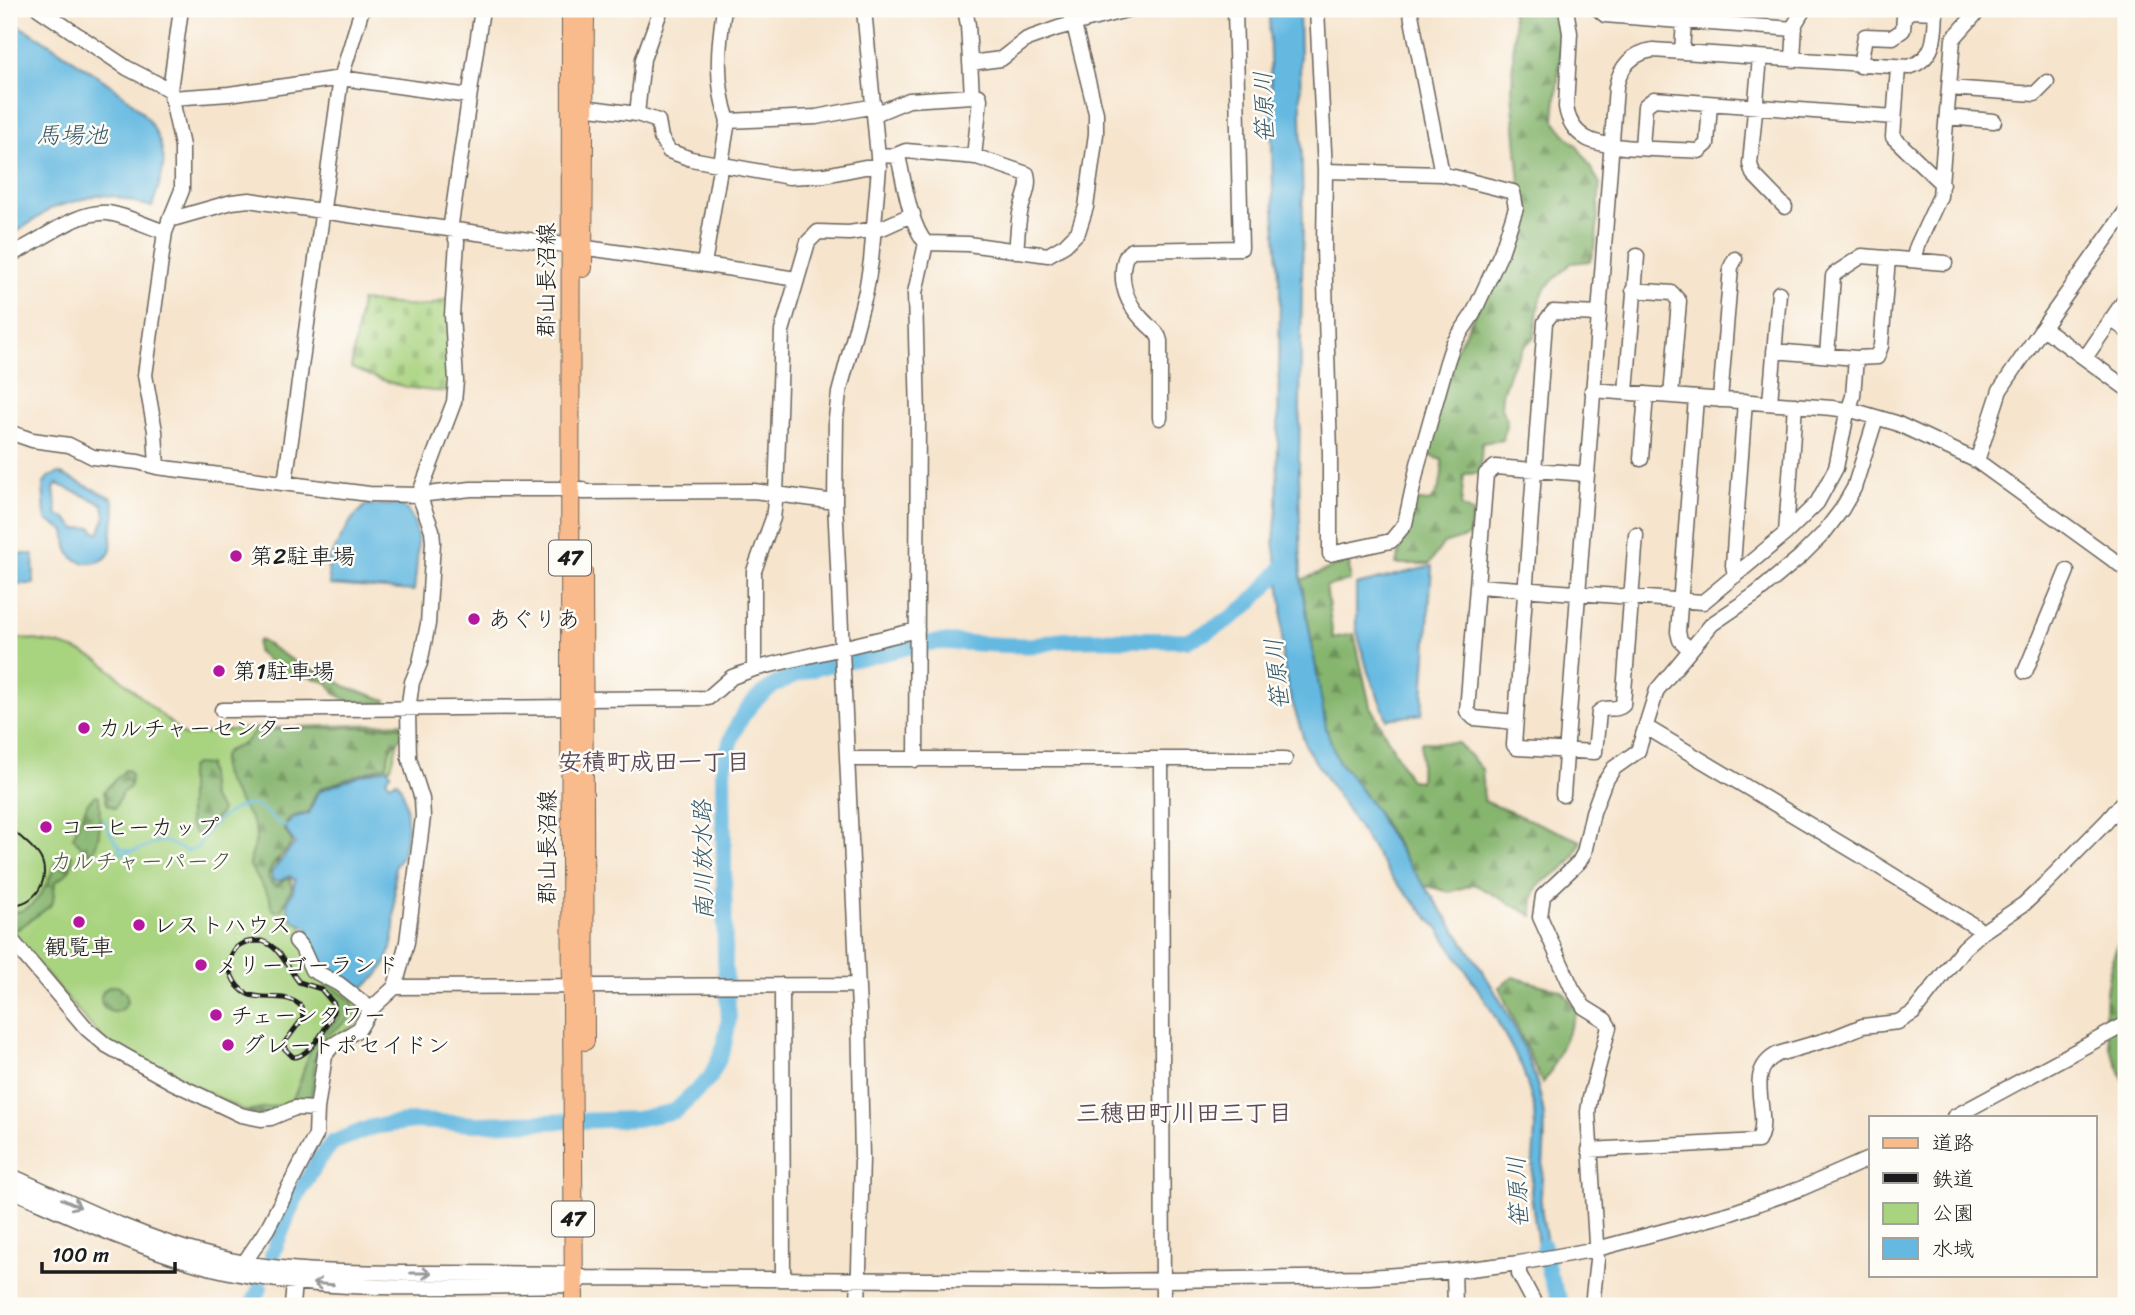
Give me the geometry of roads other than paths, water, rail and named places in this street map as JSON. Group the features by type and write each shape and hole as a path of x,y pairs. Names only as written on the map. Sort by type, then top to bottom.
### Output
{"main road":[{"name":"郡山長沼線","path":"571,9 577,107 579,704 579,1107 577,1279 574,1306"},
{"name":"郡山長沼線","path":"577,107 585,9"},
{"name":"郡山長沼線","path":"577,1279 585,1306"}],"street":[{"path":"39,9 170,94 229,94 341,78 469,96"},
{"path":"153,467 155,431 145,375 167,226 182,190 183,158 170,94 181,9"},
{"path":"285,482 341,78 362,9"},
{"path":"249,1268 316,1135 325,1055 333,1045 359,1029 371,1009 395,987 407,942 423,817 422,799 407,743 408,710 412,682 420,663 428,624 433,542 432,530 419,495 454,402 456,381 452,315 457,261 456,236 451,224 482,9"},
{"path":"636,114 643,59 661,9"},
{"path":"704,264 728,121 721,101 718,42 724,9"},
{"path":"858,1306 862,1158 858,985 835,502 839,393 866,291 879,161 864,9"},
{"path":"965,9 972,96"},
{"path":"897,155 913,214 921,237 926,243 968,244 1041,255 1053,253 1073,239 1083,223 1096,134 1096,113 1070,9"},
{"path":"970,63 1001,59 1027,39 1130,9"},
{"path":"1160,418 1159,334 1131,307 1124,286 1124,264 1127,254 1132,250 1241,248 1235,9"},
{"path":"1317,9 1325,171 1330,554 1391,541 1405,524 1418,464 1453,344 1474,314 1502,253 1516,202 1513,192 1442,174 1325,171"},
{"path":"1410,9 1442,174"},
{"path":"1566,9 1570,33 1566,107 1568,118 1576,131 1588,140 1612,145 1699,151 1707,144 1710,103"},
{"path":"1598,9 1605,15 1667,14 1684,21 1795,29"},
{"path":"1793,60 1797,19 1804,9"},
{"path":"1913,260 1940,196 1954,37 1980,9"},
{"path":"1563,795 1616,87 1624,66 1636,55 1647,51 1860,66 1914,66 1930,53 1934,40 1936,10 1911,11 1905,16 1903,30 1895,36 1865,36 1860,66"},
{"path":"1682,52 1684,21"},
{"path":"1760,58 1750,164 1753,174 1785,207"},
{"path":"1898,68 1894,140 1942,184"},
{"path":"1949,88 2035,94 2047,82"},
{"path":"728,121 816,117 875,110 909,100 979,96 974,157"},
{"path":"1642,147 1646,104 1654,99 1894,117"},
{"path":"577,107 636,114 658,121 661,138 669,151 681,157 721,166 796,177 879,161 906,151 974,157 1027,174 1016,251"},
{"path":"1947,117 1994,121"},
{"path":"9,255 50,232 92,214 106,213 167,226 232,202 249,200 796,279"},
{"path":"1977,461 2002,386 2126,212"},
{"path":"754,669 754,571 772,518 776,494 781,401 780,344 784,321 808,242 815,234 827,230 849,233 888,227 913,214"},
{"path":"916,760 915,293 926,243"},
{"path":"1626,392 1637,256"},
{"path":"1827,355 1834,275 1858,257 1945,263"},
{"path":"1720,400 1731,267 1735,258"},
{"path":"1774,351 1874,359 1881,351 1888,258"},
{"path":"1633,290 1672,293 1679,301 1671,396"},
{"path":"1770,403 1779,293"},
{"path":"2085,358 2126,298"},
{"path":"1598,314 1553,312 1546,319 1515,722 1514,745 1517,748 1595,752 1599,712 1619,708 1624,702 1636,535"},
{"path":"2111,319 2126,330"},
{"path":"2041,330 2046,330 2126,388"},
{"path":"1478,586 1703,602 1815,506 1833,474 1840,453 1853,396 1856,358"},
{"path":"1592,390 1848,410 1904,426 1977,461 2126,569"},
{"path":"1641,458 1646,394"},
{"path":"1690,650 1679,638 1696,398"},
{"path":"1735,576 1732,565 1745,401"},
{"path":"1786,533 1795,405"},
{"path":"1592,1306 1597,1249 1590,1150 1590,1098 1609,1027 1605,1020 1584,1007 1572,988 1540,917 1541,903 1548,889 1579,862 1584,853 1593,811 1604,783 1614,768 1638,751 1657,690 1712,624 1756,594 1823,534 1854,488 1876,418"},
{"path":"9,432 32,440 69,445 93,457 369,494 419,495 471,489 726,491 835,502"},
{"path":"1515,722 1474,719 1467,711 1486,474 1494,467 1587,474"},
{"path":"2025,672 2067,572"},
{"path":"222,710 408,710 708,698 728,680 754,669 917,629"},
{"path":"1646,727 1870,861 1981,933"},
{"path":"1161,758 1163,1306"},
{"path":"847,759 1285,759"},
{"path":"1590,1150 1758,1141 1762,1132 1759,1077 1770,1058 1833,1038 1855,1028 1903,1020 1917,1009 1956,957 1981,933 2024,904 2126,799"},
{"path":"9,937 87,1029 106,1045 135,1062 194,1093 253,1118 271,1118 295,1108 317,1110"},
{"path":"296,940 312,970 339,984 371,1009"},
{"path":"782,985 783,1278"},
{"path":"395,987 858,985"},
{"path":"1956,1116 2126,1024"},
{"path":"9,1175 142,1235 276,1274 294,1282 319,1285 369,1286 577,1279 1163,1280 1369,1277 1519,1263 1597,1249 1731,1213 1800,1189 1869,1159"},
{"path":"9,1189 97,1229 151,1249 199,1264 249,1268"},
{"path":"1519,1263 1519,1274 1536,1306"},
{"path":"1454,1270 1455,1306"},
{"path":"276,1274 361,1273 577,1279"},
{"path":"292,1306 294,1282"}],"water":[{"path":"1269,9 1299,9 1303,219 1299,466 1301,580 1326,728 1338,762 1376,811 1387,832 1455,929 1498,997 1532,1068 1544,1115 1541,1202 1549,1253 1539,1254 1531,1193 1534,1107 1522,1067 1489,1006 1438,928 1392,878 1307,749 1289,692 1282,660 1282,605 1274,541 1277,507 1280,291 1273,195"},
{"name":"馬場池","path":"9,22 44,41 105,81 142,112 159,139 164,161 152,207 114,196 98,195 52,208 9,237"},
{"path":"59,473 112,498 115,510 111,549 107,557 96,563 83,563 72,557 67,547 65,531 45,517 43,485 48,477","holes":["57,484 103,504 105,516 100,532 95,532 92,527 76,529 66,518 57,515 54,488"]},
{"path":"366,505 401,505 409,513 414,522 418,545 414,591 330,585 327,562 352,519"},
{"path":"9,554 33,554 34,584 9,584"},
{"path":"1432,566 1422,714 1387,719 1368,672 1356,627 1356,585"},
{"path":"387,768 391,773 386,779 390,784 397,781 402,789 407,824 404,848 395,866 393,941 383,968 374,979 355,989 315,958 308,944 309,929 291,918 287,903 295,880 290,876 273,881 271,873 295,843 285,826 295,817 309,814 317,794 358,776"}],"waterway":[{"name":"南川放水路","path":"272,1255 293,1203 332,1143 372,1127 414,1121 478,1124 637,1119 675,1111 710,1078 723,1050 729,1019 725,969 723,770 731,740 742,716 757,698 775,685 820,667 934,642 1038,645 1080,639 1188,640 1220,625 1245,607 1290,558"},
{"path":"103,818 116,843 133,851 162,842 192,850 198,846 208,830 232,810 249,805 260,808 285,826"},
{"path":"119,846 123,854 132,851"},
{"name":"笹原川","path":"1544,1246 1549,1274 1562,1306"},
{"name":"南川放水路","path":"252,1306 260,1288"}],"tram line":[{"path":"9,722 9,734"},
{"path":"9,827 38,854 44,871 40,888 34,895 19,904 9,904"}],"railway":[{"path":"251,941 262,941 275,948 299,982 321,989 334,1004 330,1019 320,1037 299,1056 293,1057 284,1048 285,1042 303,1018 301,1006 292,1000 245,993 237,986 230,971 230,960 236,948 251,941"}],"place":[{"name":"第2駐車場","path":"236,556"},
{"name":"あぐりあ","path":"474,619"},
{"name":"第1駐車場","path":"219,671"},
{"name":"カルチャーセンター","path":"84,728"},
{"name":"コーヒーカップ","path":"46,827"},
{"name":"観覧車","path":"79,922"},
{"name":"レストハウス","path":"139,925"},
{"name":"メリーゴーランド","path":"201,965"},
{"name":"チェーンタワー","path":"216,1015"},
{"name":"グレートポセイドン","path":"228,1045"}],"district":[{"name":"安積町成田一丁目","path":"654,762"},
{"name":"三穂田町川田三丁目","path":"1184,1113"}],"park label":[{"name":"カルチャーパーク","path":"141,861"}]}
